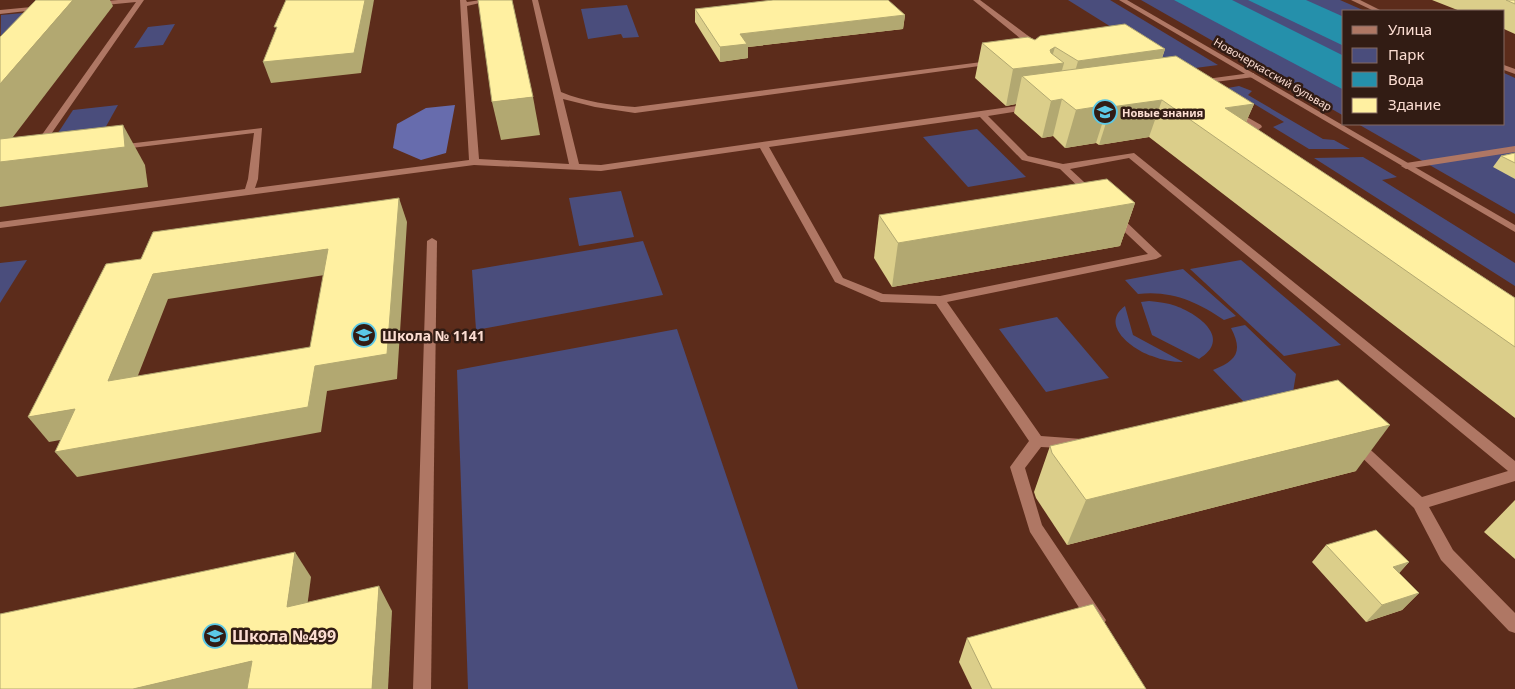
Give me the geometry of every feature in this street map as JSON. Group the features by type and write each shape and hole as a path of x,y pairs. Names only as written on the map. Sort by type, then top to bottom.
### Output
{"street":[{"path":"29,159 141,0 87,5"},
{"path":"535,0 575,167"},
{"path":"976,0 1024,37 1046,50"},
{"name":"Новочеркасский бульвар","path":"1122,0 1515,229"},
{"path":"1354,0 1377,10"},
{"path":"474,162 463,2 481,2"},
{"path":"0,12 48,4"},
{"path":"557,93 590,105 635,110 1001,61"},
{"path":"1201,91 1189,83 1251,75"},
{"path":"0,225 474,162 601,168 1038,106"},
{"path":"1229,109 1258,127"},
{"path":"982,114 1025,158 1062,167 1131,155 1515,469"},
{"path":"106,149 259,130 253,179 249,192"},
{"path":"763,145 839,280 881,298 940,300 1156,256 1062,167"},
{"path":"1406,166 1515,149"},
{"path":"422,689 432,242"},
{"path":"940,300 1037,441"},
{"path":"1348,438 1419,504 1447,555 1515,625"},
{"path":"1037,441 1096,445"},
{"path":"1037,441 1017,467 1034,526 1105,631"},
{"path":"1419,504 1515,475"}],"green space":[{"path":"1068,0 1110,0 1218,65 1180,70"},
{"path":"1141,0 1340,0 1363,10 1342,10 1342,115"},
{"path":"627,5 639,37 623,38 621,34 588,39 581,9"},
{"path":"56,10 0,77 1,15"},
{"path":"175,24 163,45 134,48 148,27"},
{"path":"1505,73 1515,78 1515,214 1360,125 1505,125"},
{"path":"1239,86 1252,91 1248,95 1323,139 1334,140 1350,149 1309,149 1273,127 1284,122 1233,91 1221,91 1222,89"},
{"path":"118,105 104,130 56,136 73,110"},
{"path":"977,129 1026,177 968,187 923,137"},
{"path":"1363,157 1397,177 1382,180 1515,263 1515,286 1314,158"},
{"path":"621,191 634,237 579,246 569,198"},
{"path":"643,241 663,295 476,330 472,270"},
{"path":"27,260 0,303 0,263"},
{"path":"1241,260 1341,345 1284,356 1190,269"},
{"path":"1183,269 1236,316 1224,320 1184,299 1162,294 1138,294 1125,280"},
{"path":"1149,301 1176,306 1203,321 1213,336 1213,344 1208,351 1199,359 1152,335 1141,302"},
{"path":"1125,306 1133,335 1183,362 1163,360 1144,353 1128,343 1117,329 1116,321 1118,313"},
{"path":"1057,317 1109,378 1046,392 999,329"},
{"path":"1245,325 1296,374 1293,392 1245,403 1213,370 1228,363 1236,354 1237,343 1231,328"},
{"path":"677,329 798,689 468,689 457,370"}],"shaded area":[{"path":"455,105 446,153 421,160 393,148 397,124 426,108"}],"water":[{"path":"1174,0 1232,0 1342,55 1342,89"},
{"path":"1248,0 1306,0 1342,16 1342,45"}],"building":[{"path":"36,0 73,0 0,84 0,37"},
{"path":"286,0 365,0 354,53 263,62 277,27 274,27"},
{"path":"478,0 512,0 533,97 492,102"},
{"path":"773,0 888,0 905,15 740,34 747,44 720,47 695,9"},
{"path":"1506,0 1515,0 1515,4"},
{"path":"1125,24 1165,49 1078,61 1055,47 1050,50 1051,53 1064,63 1013,69 982,43 1028,37 1035,40 1040,36"},
{"path":"1176,56 1254,104 1225,108 1515,298 1515,347 1162,100 1076,110 1062,99 1051,101 1022,76"},
{"path":"123,125 125,147 0,162 0,139"},
{"path":"1515,153 1515,163 1501,156"},
{"path":"1107,179 1135,203 898,243 879,215"},
{"path":"399,198 387,354 315,366 308,407 55,452 75,409 28,417 106,264 141,259 153,232","holes":["328,249 310,347 108,381 153,274"]},
{"path":"1338,380 1390,425 1086,500 1052,453 1050,446"},
{"path":"1376,530 1409,562 1393,567 1419,593 1382,605 1326,545"},
{"name":"Школа №499","path":"295,552 287,607 379,586 372,689 247,689 252,661 133,689 0,689 0,614"},
{"path":"1093,604 1146,689 992,689 967,638"}],"place":[{"name":"Новые знания","path":"1105,112"},
{"name":"Школа № 1141","path":"364,335"},
{"name":"Школа №499","path":"215,636"}]}
